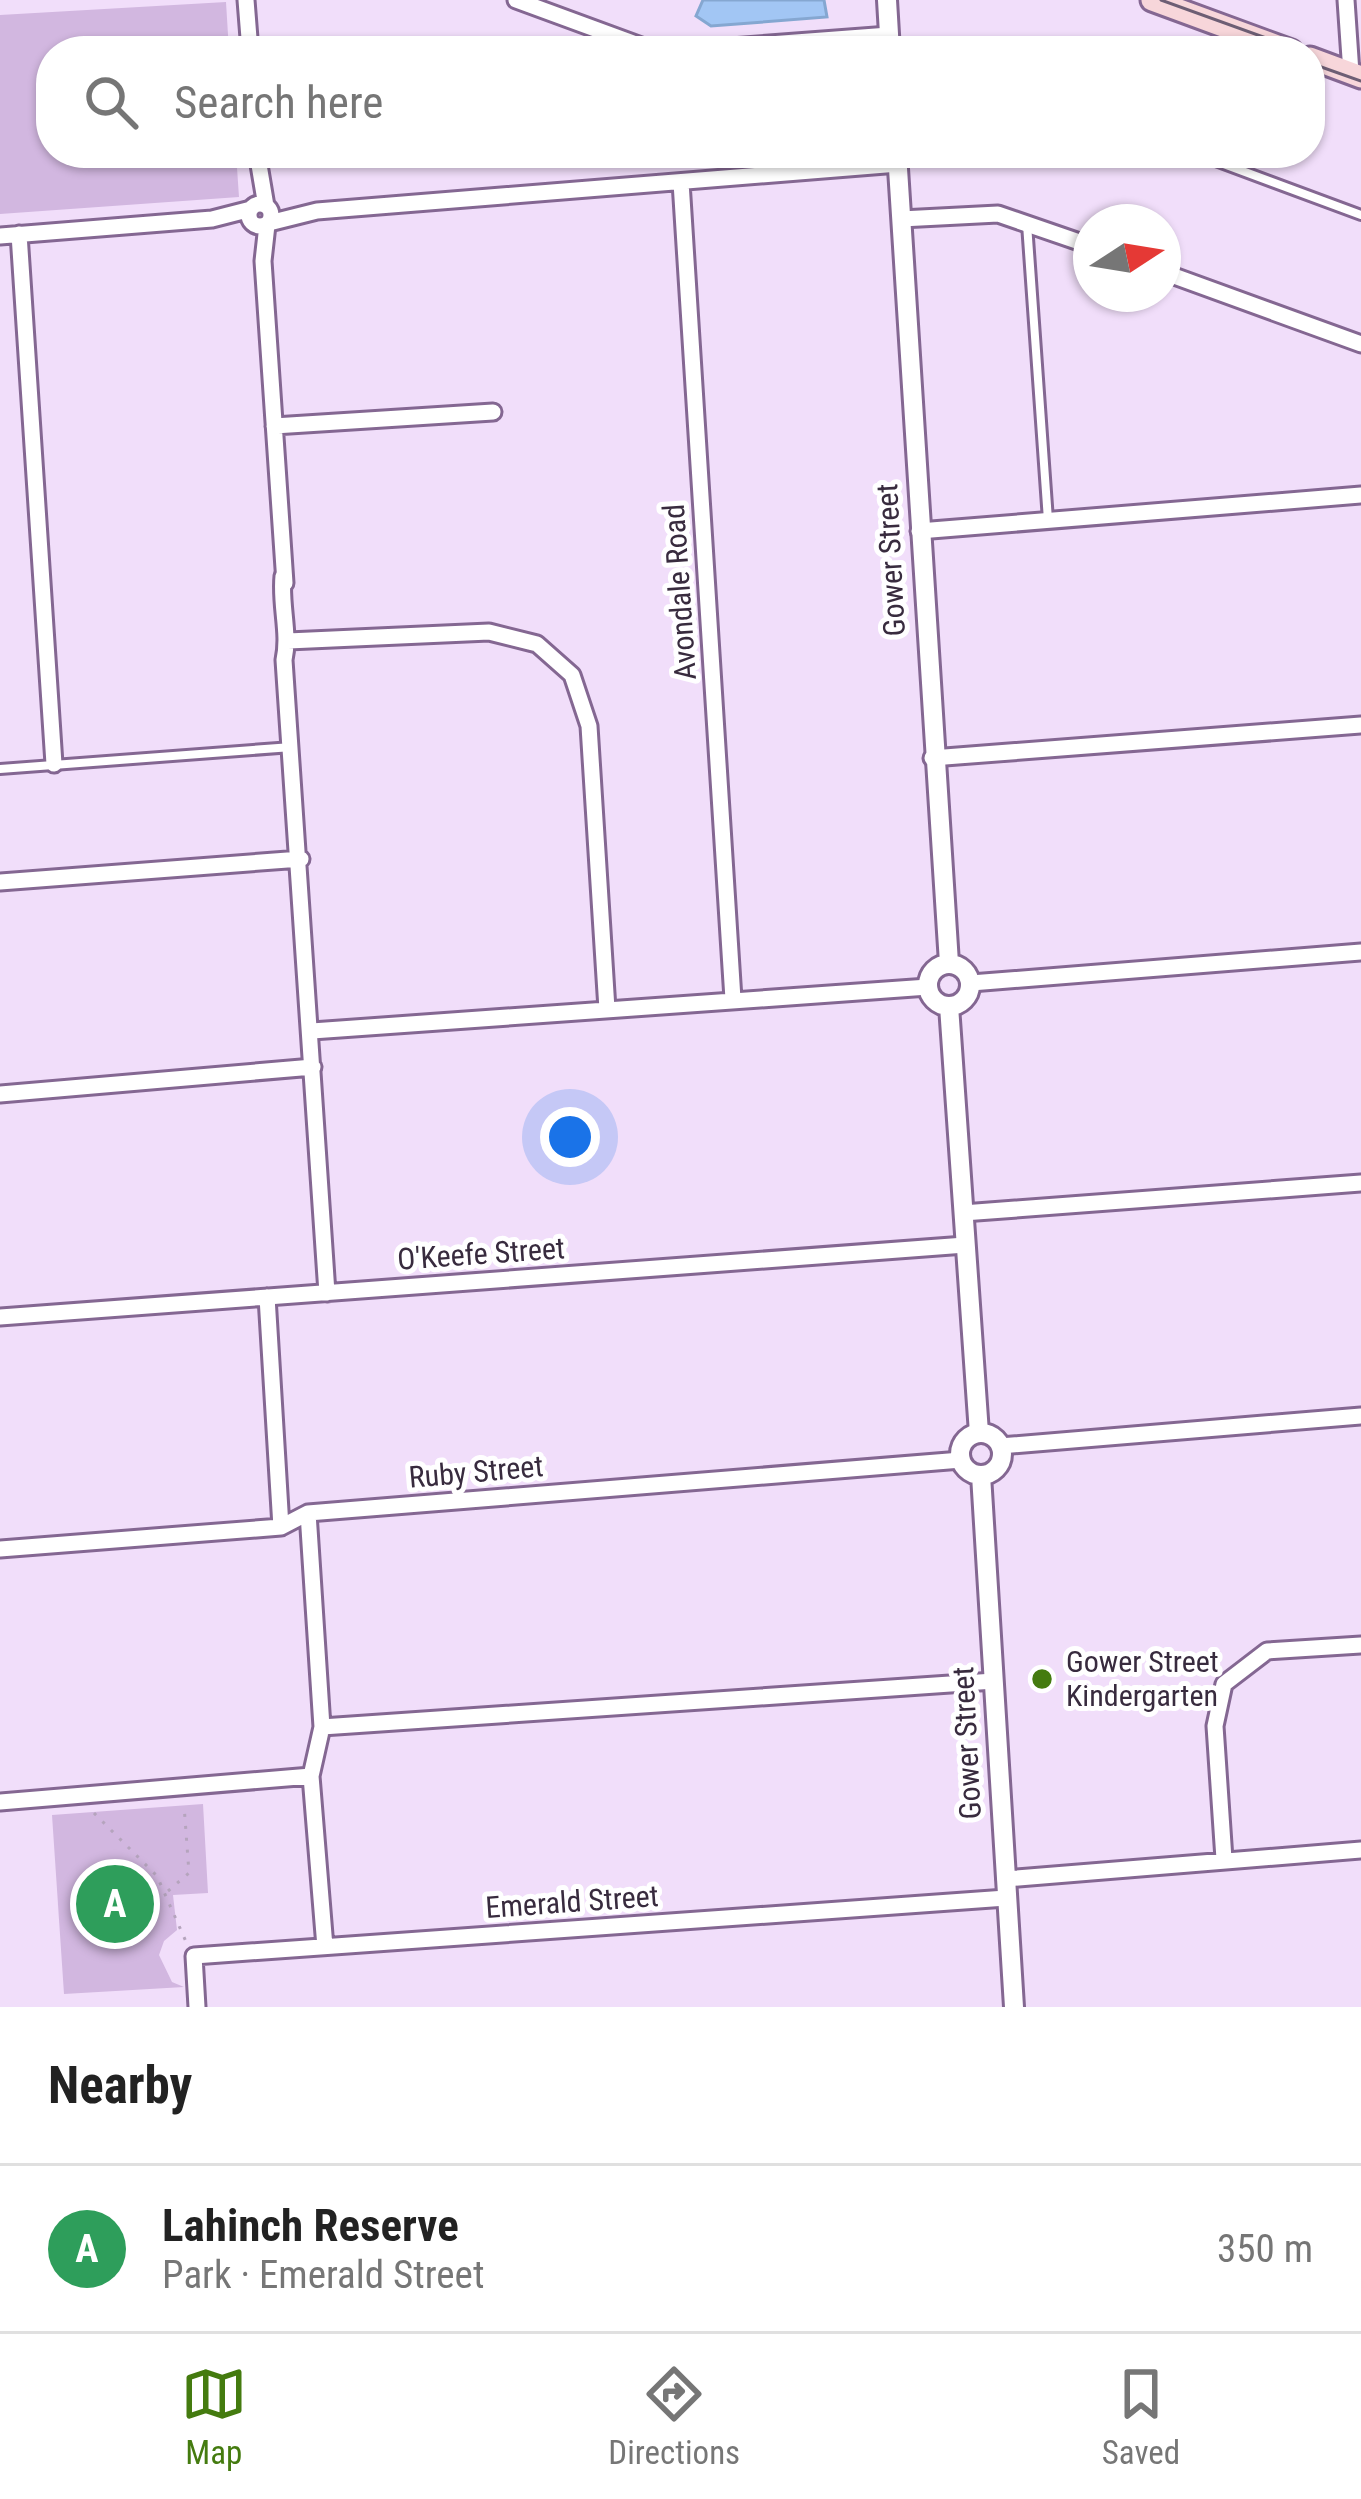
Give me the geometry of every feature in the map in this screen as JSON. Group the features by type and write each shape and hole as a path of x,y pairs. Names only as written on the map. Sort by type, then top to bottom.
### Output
{"main road":[{"path":"1152,0 1250,36"},
{"path":"1325,64 1356,75"}],"street":[{"path":"247,0 249,36"},
{"path":"516,0 614,36"},
{"path":"1346,0 1356,75"},
{"path":"795,36 890,24"},
{"path":"257,168 283,576 281,616 293,640"},
{"path":"0,236 808,168"},
{"name":"Gower Street","path":"898,168 932,758 949,963"},
{"name":"Avondale Road","path":"681,182 733,999"},
{"path":"901,219 976,213 1027,223 1073,240"},
{"path":"19,234 54,764"},
{"path":"1181,279 1361,344"},
{"path":"274,426 493,412"},
{"path":"919,531 1361,495"},
{"path":"293,640 488,632 537,644 572,675 589,726 607,1009"},
{"path":"293,640 284,660 291,698 327,1292"},
{"path":"932,758 1361,725"},
{"path":"0,882 302,860"},
{"path":"971,983 1361,952"},
{"path":"949,963 963,968 971,983 964,1000 949,1006 936,1001 928,987 934,970 949,963"},
{"path":"313,1031 928,987"},
{"path":"949,1006 980,1433"},
{"path":"0,1094 313,1067"},
{"path":"963,1214 1361,1183"},
{"name":"O'Keefe Street","path":"0,1317 965,1244"},
{"path":"267,1297 281,1527"},
{"path":"980,1433 1000,1445 1361,1416"},
{"path":"980,1433 966,1439 961,1460 968,1471 981,1475 1000,1462 1000,1445"},
{"name":"Ruby Street","path":"0,1550 281,1527 308,1513 961,1460"},
{"name":"Gower Street","path":"981,1475 1014,2007"},
{"path":"308,1513 322,1727 311,1776 325,1947"},
{"path":"1224,1859 1215,1726 1224,1684 1268,1651 1361,1645"},
{"path":"322,1727 994,1681"},
{"path":"0,1802 311,1776"},
{"name":"Emerald Street","path":"194,1956 1005,1888 1224,1859 1361,1850"},
{"path":"194,1956 197,2007"}],"lane":[{"path":"1234,168 1361,215"},
{"path":"1027,223 1048,521"},
{"path":"0,769 294,747"}],"path":[{"path":"166,1892 189,1874 184,1805"},
{"path":"93,1812 148,1863 166,1892 177,1930 194,1956"}],"shaded area":[{"path":"226,2 228,36 36,36 36,168 237,168 239,197 0,214 0,15"},
{"path":"203,1804 208,1893 173,1895 177,1930 164,1941 159,1955 172,1982 184,1987 64,1994 52,1815"}],"building":[{"path":"703,0 824,0 827,17 711,26 696,16"}],"tram line":[{"path":"1161,0 1261,36"},
{"path":"1325,68 1361,81"}],"place":[{"name":"Gower Street Kindergarten","path":"1042,1679"},
{"name":"Lahinch Reserve","path":"115,1904"}]}
